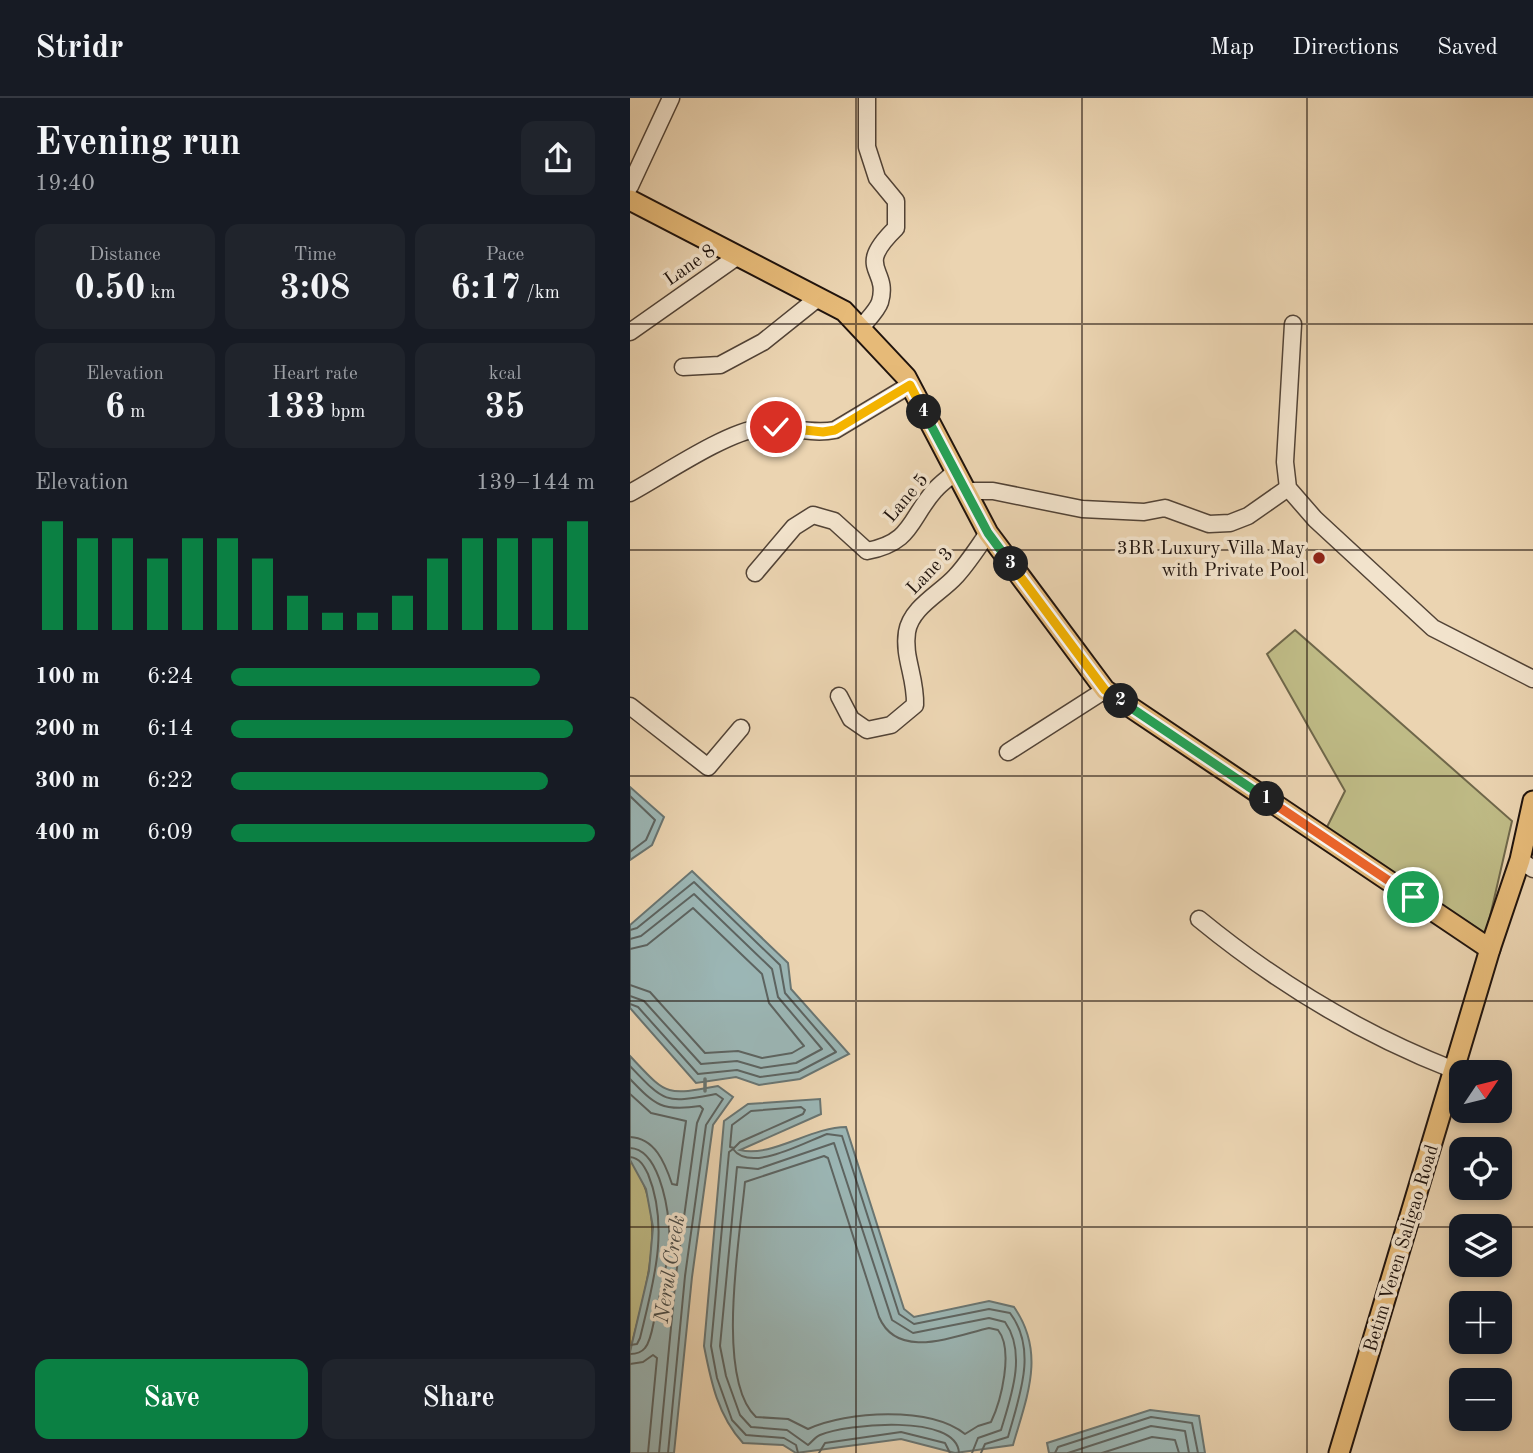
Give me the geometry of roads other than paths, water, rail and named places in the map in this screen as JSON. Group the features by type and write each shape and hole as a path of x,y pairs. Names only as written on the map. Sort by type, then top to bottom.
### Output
{"main road":[{"path":"630,200 844,311 910,385 988,533 1105,690 1490,949"},
{"name":"Betim Veren Saligao Road","path":"1457,1060 1490,949 1526,864 1533,801"},
{"name":"Betim Veren Saligao Road","path":"1339,1453 1449,1087"}],"street":[{"path":"630,186 671,98"},
{"path":"860,329 880,303 881,285 873,265 879,244 896,228 895,201 877,178 867,147 867,98"},
{"name":"Lane 8","path":"630,332 738,256"},
{"path":"683,367 720,365 763,342 818,298"},
{"path":"1293,324 1285,462 1288,488 1315,519 1433,628 1533,679"},
{"path":"630,493 743,431 776,427 823,432 835,430 910,385"},
{"name":"Lane 5","path":"755,573 794,527 813,515 834,521 867,551 883,548 903,535 934,492 956,471"},
{"path":"966,491 993,491 1082,509 1144,512 1165,508 1209,524 1230,523 1248,516 1288,488"},
{"name":"Lane 3","path":"839,696 851,719 867,730 891,725 915,705 915,681 906,656 907,629 917,611 956,576 988,533"},
{"path":"1008,752 1105,690"},
{"path":"630,706 708,767 741,728"},
{"path":"1199,919 1245,957 1318,1005 1391,1045 1449,1068"}],"water":[{"path":"630,787 664,817 652,845 630,860"},
{"path":"692,871 788,963 791,989 849,1054 800,1079 759,1085 736,1077 696,1083 630,1008 630,925"},
{"name":"Nerul Creek","path":"630,1056 652,1079 668,1089 687,1091 718,1086 733,1097 713,1125 692,1277 674,1453 630,1453 630,1352 649,1271 653,1227 646,1189 630,1160"},
{"path":"820,1099 821,1114 740,1150 765,1150 833,1128 846,1127 904,1309 914,1317 989,1301 1014,1307 1024,1324 1029,1341 1031,1375 1013,1445 955,1453 901,1439 796,1453 783,1445 743,1443 727,1422 713,1385 704,1346 724,1121 748,1104"},
{"path":"1150,1410 1199,1416 1205,1453 1049,1453 1047,1443"}],"waterway":[{"path":"705,1079 705,1091"}],"place":[{"name":"3BR Luxury Villa May with Private Pool","path":"1319,558"}]}
